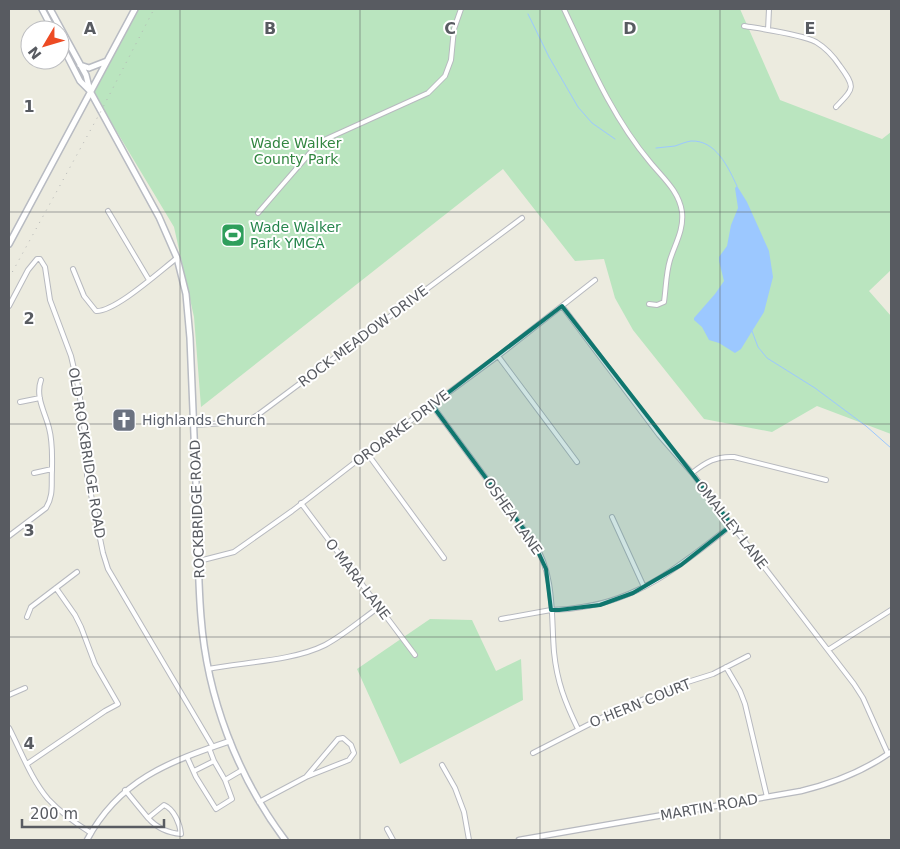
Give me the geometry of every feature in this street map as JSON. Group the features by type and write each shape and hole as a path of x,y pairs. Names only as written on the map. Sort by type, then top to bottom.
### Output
{"main road":[{"name":"ROCKBRIDGE ROAD","path":"50,9 86,75 90,91 159,217 177,258 186,294 190,338 201,618 208,670 215,699 242,770 285,840"},
{"path":"9,244 135,9"},
{"path":"80,65 89,68 107,61"},
{"name":"ROCKBRIDGE ROAD","path":"70,62 80,81 90,91"}],"street":[{"path":"258,213 316,146 324,140 428,93 445,76 451,60 454,29 461,9"},
{"path":"564,9 611,104 639,148 671,186 680,205 681,228 670,261 664,302 657,305 649,304"},
{"path":"768,30 769,9"},
{"path":"744,26 812,40 817,43 834,58 851,81 851,91 836,107"},
{"path":"108,211 149,280"},
{"name":"ROCK MEADOW DRIVE","path":"194,425 248,421 522,218"},
{"path":"73,269 84,296 96,311 109,309 177,258"},
{"name":"OLD ROCKBRIDGE ROAD","path":"9,306 28,270 37,259 42,261 50,300 71,356 78,386 84,423 88,475 103,553 108,569 211,748 214,761 225,780"},
{"name":"OROARKE DRIVE","path":"199,561 234,552 498,356 595,280"},
{"name":"OMALLEY LANE","path":"562,306 659,436 692,473 828,650 863,698 889,753"},
{"path":"498,356 577,462"},
{"path":"9,536 46,508 50,502 53,490 52,441 40,398 39,388 42,380"},
{"path":"20,402 40,398"},
{"name":"OSHEA LANE","path":"432,405 538,549 546,569 554,653 559,681 563,698 578,729"},
{"path":"367,453 444,558"},
{"path":"692,473 711,460 724,456 734,456 826,480"},
{"path":"34,473 52,469"},
{"name":"O MARA LANE","path":"301,503 415,655"},
{"path":"612,517 644,587"},
{"path":"501,619 551,610 600,605 625,596 681,565 732,525"},
{"path":"27,617 31,607 77,572"},
{"path":"28,764 118,704 95,664 78,621 56,588"},
{"path":"208,670 310,650 334,639 379,607"},
{"path":"828,650 891,610"},
{"name":"O HERN COURT","path":"533,753 578,729 647,697 701,678 748,656"},
{"path":"726,667 740,690 745,704 766,797"},
{"path":"9,695 25,688"},
{"path":"9,728 40,788 48,799 72,820 91,832"},
{"path":"260,802 306,777 349,760 354,753 351,745 343,738 338,739 306,777"},
{"path":"87,840 112,804 125,790 156,770 230,741"},
{"name":"MARTIN ROAD","path":"519,840 801,791 854,773 889,753"},
{"path":"187,757 216,809 232,799 225,780 242,770"},
{"path":"194,771 214,761"},
{"path":"442,765 455,788 464,812 469,840"},
{"path":"125,790 148,818 154,825 168,833 181,834 180,827 172,812 164,805 148,818"},
{"path":"387,829 393,840"}],"highlighted area":[{"path":"562,306 732,525 681,565 633,593 600,605 559,610 551,610 546,569 534,543 432,405"}],"green space":[{"name":"Wade Walker County Park","path":"138,9 740,9 780,100 882,139 891,132 891,270 869,291 891,316 891,434 817,406 772,432 704,419 633,330 615,298 604,259 575,261 503,169 201,407 194,317 174,227 93,92"},
{"path":"430,619 472,620 496,671 521,659 523,700 400,764 357,669"}],"water":[{"path":"737,186 747,202 769,251 773,277 764,312 741,349 735,353 719,343 709,340 702,327 694,318 724,281 719,257 727,246 731,225 738,208 735,188"}],"waterway":[{"path":"528,14 549,57 578,107 592,123 615,139"},
{"path":"656,148 675,146 691,141 707,145 720,156 737,186"},
{"path":"752,331 758,347 767,358 815,388 866,426 891,448"}],"railway":[{"path":"9,278 101,111 154,9"}],"place":[{"name":"Wade Walker Park YMCA","path":"233,235"},
{"name":"Highlands Church","path":"124,420"}]}
